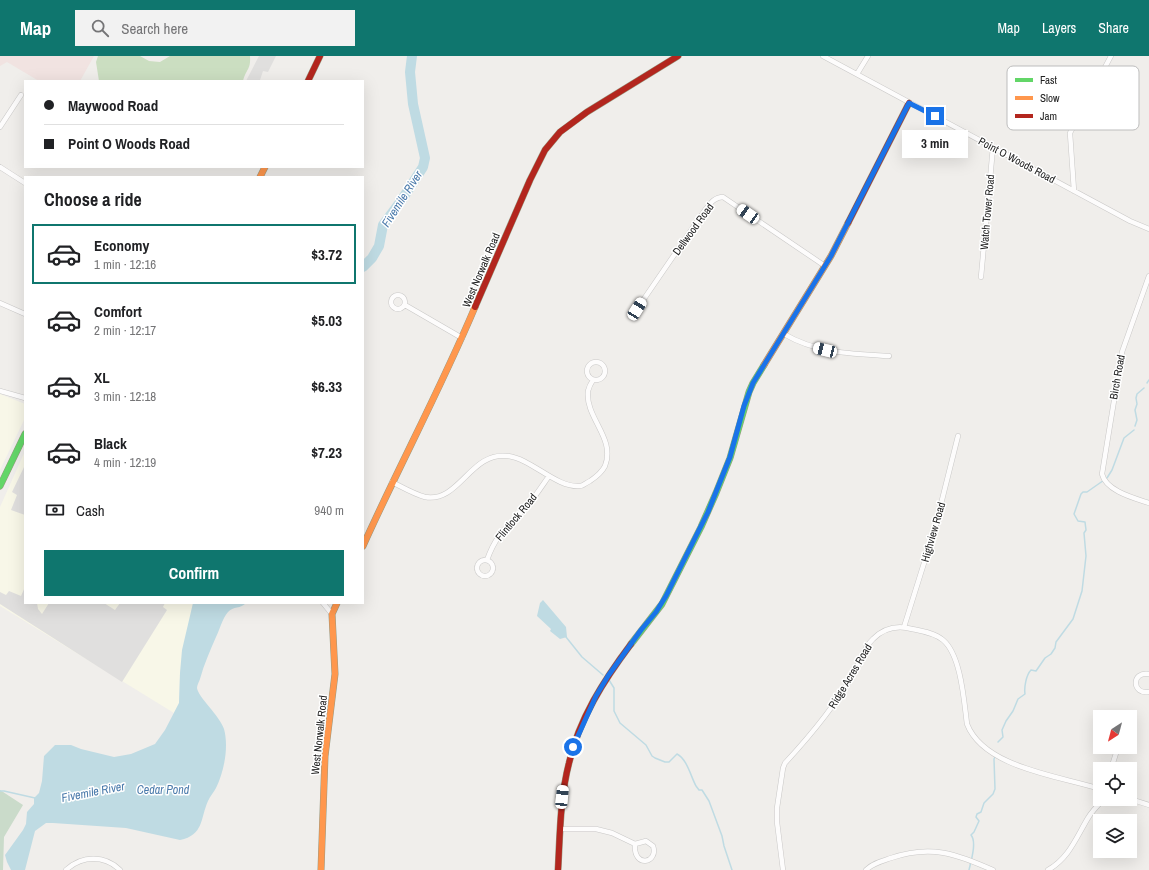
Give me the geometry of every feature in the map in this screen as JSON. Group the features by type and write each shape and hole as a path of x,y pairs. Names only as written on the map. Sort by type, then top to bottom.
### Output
{"street":[{"path":"308,80 320,56"},
{"name":"West Norwalk Road","path":"364,544 392,482 462,338 504,237 545,150 554,138 587,112 678,56"},
{"name":"Point O Woods Road","path":"823,56 1130,221 1149,229"},
{"path":"858,74 868,56"},
{"path":"1106,66 1111,56"},
{"path":"0,127 21,95"},
{"path":"558,870 564,787 573,747 586,716 608,676 656,612 666,596 708,512 722,480 748,393 758,374 825,266 847,226 909,103"},
{"path":"1072,130 1070,133 1074,191"},
{"name":"Watch Tower Road","path":"981,277 993,147"},
{"path":"0,167 24,182"},
{"name":"Dellwood Road","path":"637,309 695,223 714,199 720,197 723,197 825,266"},
{"name":"Birch Road","path":"1149,276 1122,352 1102,467 1104,480 1113,488 1149,503"},
{"path":"0,303 24,314"},
{"path":"405,304 462,338"},
{"path":"784,334 793,340 825,350 849,354 889,356"},
{"path":"392,482 425,497 439,497 449,492 480,463 494,456 508,456 522,460 566,484 581,486 597,477 604,466 607,455 605,438 593,415 589,403 588,390 593,380"},
{"path":"0,391 24,398"},
{"path":"0,486 24,436"},
{"name":"Highview Road","path":"904,627 935,528 958,436"},
{"name":"Flintlock Road","path":"487,560 494,542 501,532 527,506 549,476"},
{"path":"324,604 332,614"},
{"name":"West Norwalk Road","path":"321,870 325,756 335,674 332,614 337,604"},
{"name":"Ridge Acres Road","path":"783,870 777,822 777,808 785,763 818,727 854,673 866,647 872,639 886,630 904,627 935,636 946,643 957,664 967,724 970,732 980,743 1004,760 1025,769 1093,787"},
{"path":"1149,674 1139,676 1136,684 1141,692 1149,692"},
{"path":"1137,801 1149,805"},
{"path":"1048,870 1067,854 1089,817 1098,806"},
{"path":"561,829 596,829 612,833 635,844 642,841 650,843 654,849 650,860 644,861 637,857 634,853 635,844"},
{"path":"866,870 871,865 900,855 930,851 941,852 971,861 993,870"},
{"path":"66,870 81,860 98,858 113,864 120,870"}],"shaded area":[{"path":"0,56 94,56 81,80 37,80 7,62 0,66"},
{"path":"259,56 276,56 268,72 263,71 260,80 247,80"},
{"path":"0,394 24,404 24,420 0,470"},
{"path":"24,453 24,604 193,604 180,673 179,703 174,713 0,606 0,507"},
{"path":"24,467 24,515 11,510 17,495 12,492"},
{"path":"24,589 24,604 37,604 38,609 42,614 48,604 106,604 115,610 119,604 164,604 163,607 167,610 122,682 0,604 0,592 6,595 9,591 21,596"}],"green space":[{"path":"98,56 140,56 149,61 160,62 170,56 250,56 249,67 243,80 99,80 96,62"},
{"path":"0,790 23,805 4,837 3,870 0,870"}],"water":[{"path":"543,600 566,627 567,637 560,639 550,631 551,629 537,616 540,603"},
{"name":"Cedar Pond","path":"193,604 245,604 230,610 224,618 197,686 198,692 222,724 224,729 226,751 221,775 216,788 208,801 197,830 188,838 180,840 126,828 46,823 35,831 25,870 11,870 5,855 23,830 26,824 27,812 34,804 34,798 39,793 42,781 44,756 55,745 71,745 114,757 131,754 155,744 165,730 179,703 182,650"}],"waterway":[{"name":"Fivemile River","path":"364,266 372,258 379,246 383,225 423,167 425,158 413,104 410,72 412,56"},
{"path":"1135,426 1137,420 1135,410 1137,404 1136,398 1137,394 1144,388"},
{"path":"998,742 1003,737 1002,730 1018,699 1025,694 1029,672 1031,670 1036,671 1045,658 1051,654 1055,648 1056,642 1073,619 1082,591 1086,556 1084,533 1086,530 1085,522 1078,521 1074,514 1081,494 1083,492 1087,492 1107,478 1112,470 1124,438 1134,430"},
{"path":"566,637 582,657 603,675"},
{"path":"609,680 614,688 614,711 620,723 646,745 652,756 655,758 669,762 677,754 683,760 696,786 699,790 702,790 709,801 722,836 732,870"},
{"path":"969,870 974,847 974,842 971,835 979,821 976,817 977,814 981,812 984,803 993,794 995,789 995,757"},
{"path":"0,791 35,798"}],"traffic: fast":[{"path":"631,644 662,604 701,527 730,458 749,392 764,365"},
{"path":"0,486 24,436"}],"traffic: slow":[{"path":"260,176 264,168"},
{"path":"764,365 831,256 848,223"},
{"path":"364,544 475,307"},
{"path":"321,870 325,756 335,674 332,614 337,604"}],"traffic: jam":[{"path":"308,80 320,56"},
{"path":"475,307 530,180 545,150 560,132 587,112 678,56"},
{"path":"848,223 909,103"},
{"path":"558,870 562,803 566,776 573,747 594,700 611,672 631,644"}],"route":[{"path":"573,747 586,716 608,676 621,656 656,612 666,596 708,512 722,480 748,393 758,374 831,256 909,103 935,116"}]}
